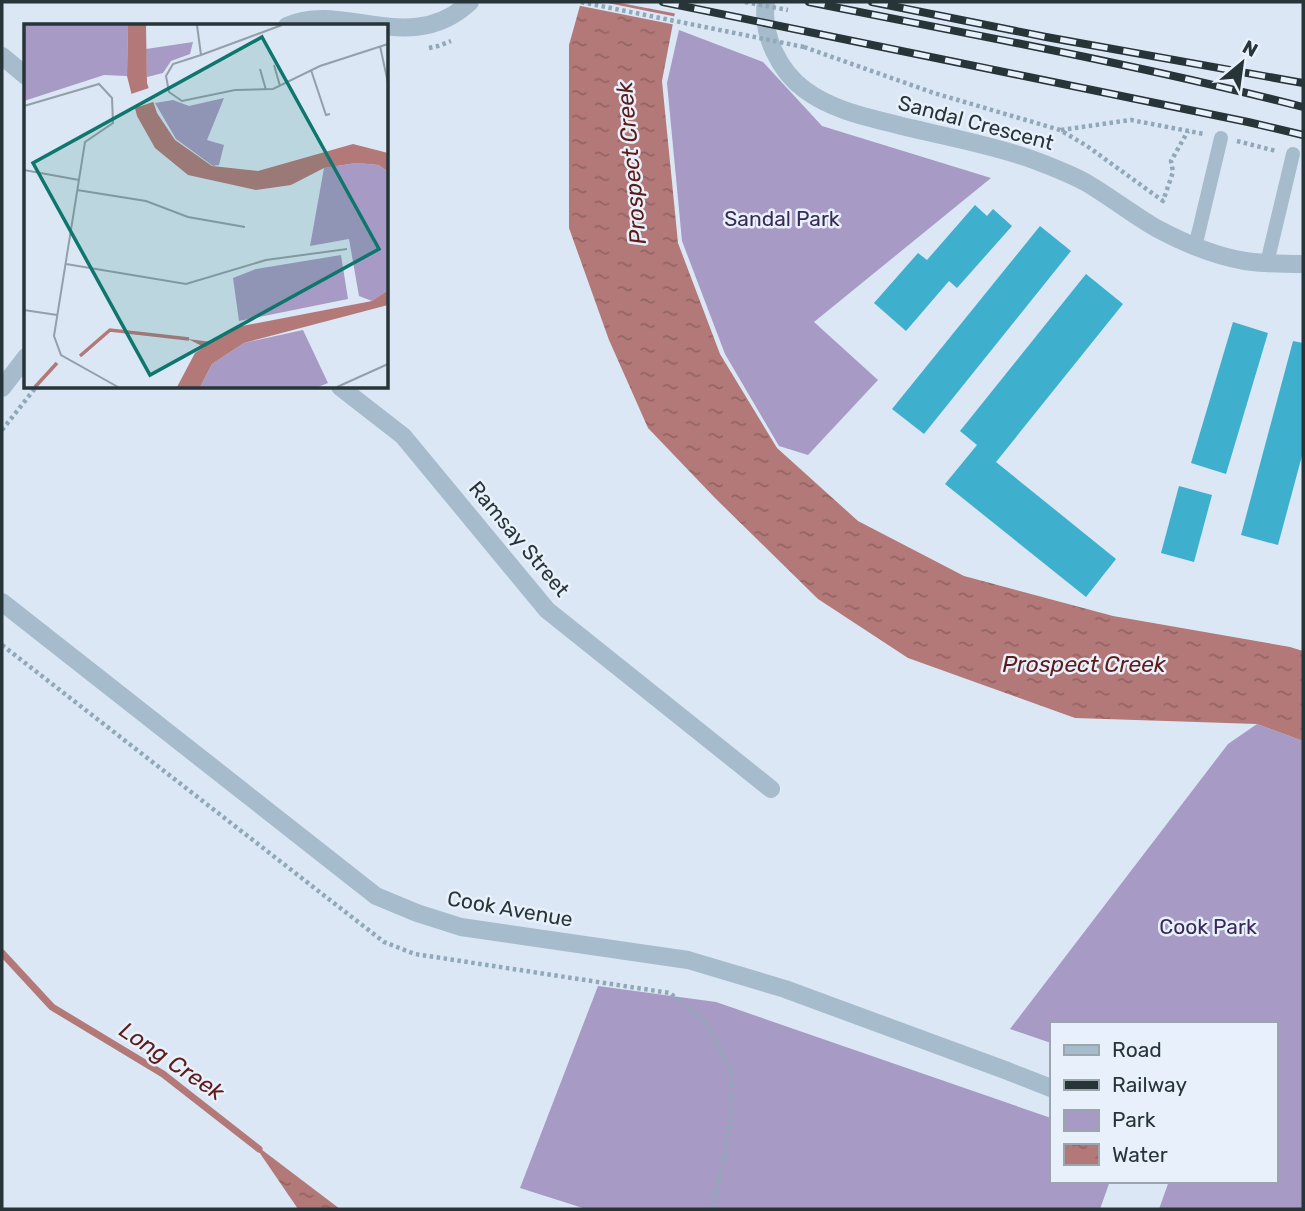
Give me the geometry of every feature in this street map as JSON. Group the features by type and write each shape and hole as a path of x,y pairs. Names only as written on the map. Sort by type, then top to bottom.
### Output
{"street":[{"path":"290,24 310,15 328,13 408,25 429,24 449,17 470,2"},
{"name":"Sandal Crescent","path":"766,2 766,20 777,57 787,74 823,102 865,117 1007,152 1058,169 1084,182 1154,227 1195,247 1246,261 1303,264"},
{"path":"2,57 24,74"},
{"path":"2,388 24,360"},
{"name":"Ramsay Street","path":"341,388 403,436 547,610 771,789"},
{"name":"Cook Avenue","path":"2,602 376,896 416,913 461,927 688,960 785,989 1050,1088"}],"lane":[{"path":"1195,247 1222,138"},
{"path":"1267,263 1293,155"}],"path":[{"path":"581,2 804,47 934,93 1060,130 1087,146 1163,201 1173,172 1171,161 1188,131"},
{"path":"745,2 788,10"},
{"path":"1060,130 1131,120 1293,155"},
{"path":"2,430 35,388"}],"green space":[{"name":"Sandal Park","path":"679,30 763,62 822,126 991,178 814,322 878,380 808,455 779,446 725,354 682,241 667,83"},
{"name":"Cook Park","path":"1257,724 1303,741 1303,1209 1159,1209 1168,1183 1277,1183 1277,1022 1050,1022 1050,1043 1010,1029 1228,744"},
{"path":"598,986 716,1002 1050,1118 1050,1183 1109,1183 1100,1209 586,1209 520,1188"}],"water":[{"name":"Prospect Creek","path":"581,2 677,2 662,81 678,243 720,354 777,448 858,521 964,576 1113,616 1303,651 1303,741 1257,724 1075,718 908,658 818,599 715,498 648,428 609,340 569,228 569,45"},
{"path":"253,1143 340,1209 298,1209"}],"pier":[{"path":"577,2 603,2 677,17 676,25 576,5"},
{"path":"615,2 680,2 678,14"}],"building":[{"path":"975,205 987,216 993,209 1012,226 957,288 949,281 906,331 874,303 918,253 927,260"},
{"path":"1040,226 1071,251 924,434 892,409"},
{"path":"1086,274 1123,304 996,462 1116,559 1086,597 945,484 977,445 960,431"},
{"path":"1233,322 1268,333 1226,474 1191,463"},
{"path":"1293,341 1303,343 1303,452 1278,545 1241,535"},
{"path":"1179,486 1212,495 1194,562 1161,553"}],"waterway":[{"name":"Long Creek","path":"2,953 52,1007 163,1074 259,1149"}],"railway":[{"path":"663,2 1303,135"},
{"path":"809,2 1119,64 1303,107"},
{"path":"872,2 1046,37 1303,83"}]}
